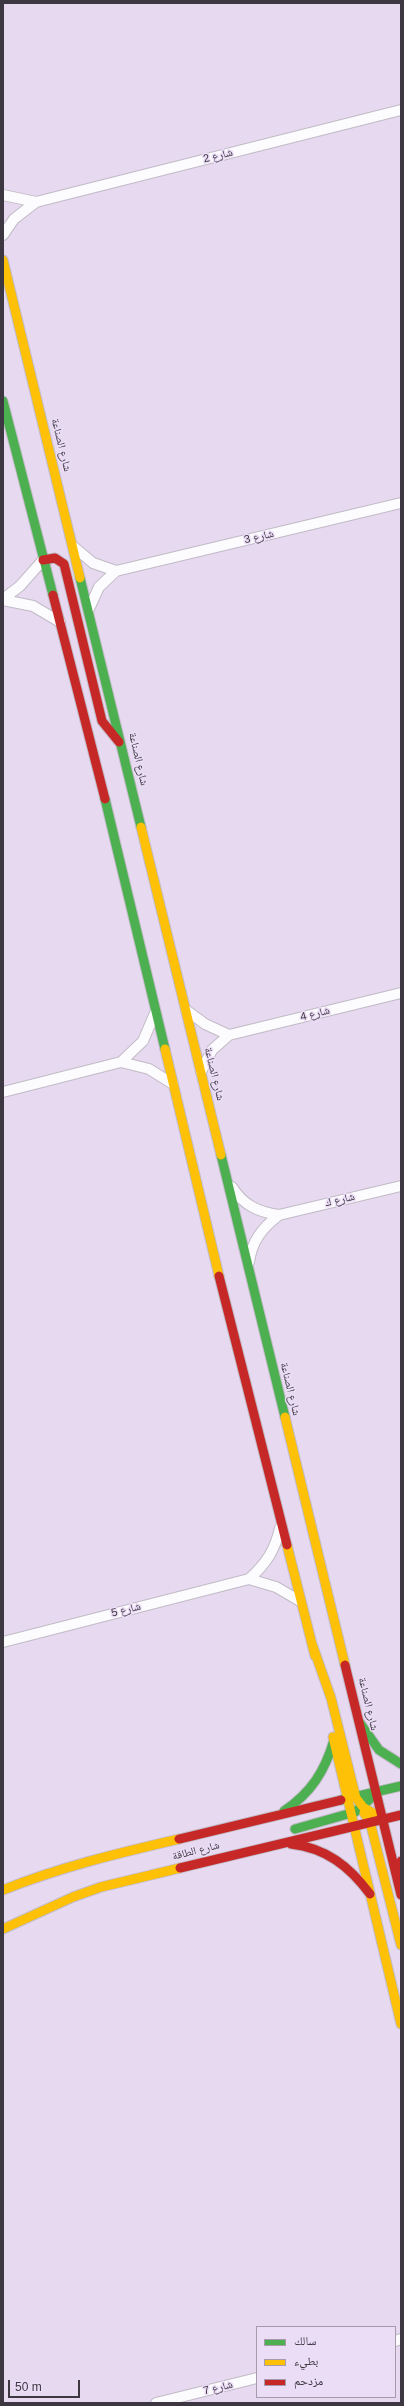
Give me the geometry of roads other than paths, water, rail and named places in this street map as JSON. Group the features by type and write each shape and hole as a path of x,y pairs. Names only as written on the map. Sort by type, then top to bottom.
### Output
{"street":[{"name":"شارع 2","path":"3,235 14,219 36,202 401,110"},
{"name":"شارع 2","path":"3,195 36,202"},
{"name":"شارع الصناعة","path":"3,260 201,1072 230,1183 248,1268 401,1895"},
{"path":"3,401 42,560 60,622 93,750 155,1013 300,1601 312,1644 353,1827 401,2024"},
{"name":"شارع 3","path":"89,609 99,587 116,571 401,503"},
{"path":"74,547 93,563 116,571"},
{"path":"3,599 28,578 42,560 55,557 60,559 64,564 102,721 122,746"},
{"path":"3,599 33,606 60,622"},
{"name":"شارع 4","path":"201,1072 212,1050 229,1035 401,993"},
{"path":"186,1010 205,1024 229,1035"},
{"path":"121,1062 143,1041 155,1013"},
{"path":"3,1092 121,1062 149,1069 173,1084"},
{"name":"شارع ك","path":"230,1183 238,1196 250,1206 263,1213 278,1215 401,1186"},
{"name":"شارع ك","path":"248,1268 250,1252 256,1238 266,1225 278,1215"},
{"name":"شارع 5","path":"3,1642 249,1579 262,1568 271,1555 281,1524"},
{"path":"249,1579 276,1587 300,1601"},
{"path":"312,1644 331,1698 356,1798 370,1822 401,1945"},
{"path":"360,1723 379,1750 401,1764"},
{"path":"273,1817 300,1801 314,1788 323,1773 334,1740"},
{"name":"شارع الطاقة","path":"3,1890 40,1875 97,1858 356,1798 378,1797 401,1786"},
{"path":"353,1827 364,1810 378,1797 401,1795"},
{"path":"347,1801 383,1819"},
{"path":"288,1831 364,1810"},
{"name":"شارع الطاقة","path":"3,1929 44,1909 94,1890 205,1861 401,1815"},
{"path":"205,1861 243,1842"},
{"path":"277,1844 314,1848 331,1854 346,1865 370,1894"},
{"path":"398,1881 401,1861"},
{"name":"شارع 7","path":"156,2403 256,2378"}]}
